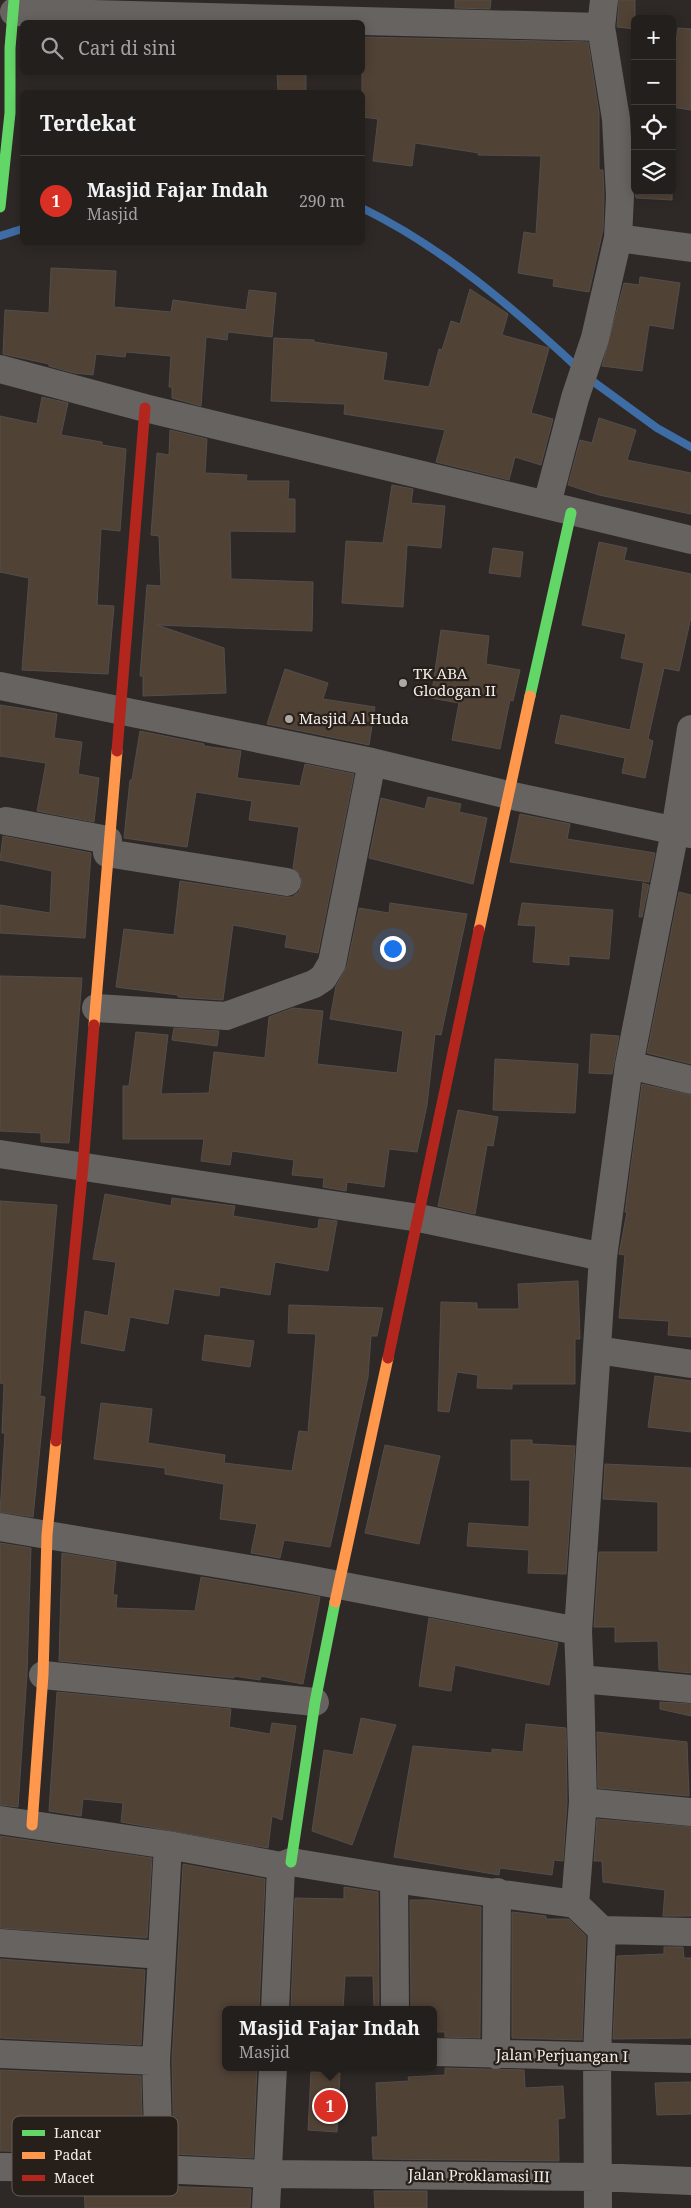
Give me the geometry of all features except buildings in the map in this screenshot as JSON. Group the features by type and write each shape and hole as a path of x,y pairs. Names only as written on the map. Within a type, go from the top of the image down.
{"street":[{"path":"275,2006 286,1864 315,1702 338,1586 419,1218 508,795 559,508 575,398 595,338 618,238 620,196 616,119 601,27 604,0"},
{"path":"0,205 14,6 601,27"},
{"path":"618,238 691,248"},
{"path":"0,369 145,408 691,540"},
{"path":"32,1825 42,1675 47,1535 83,1166 107,847 121,712 145,408"},
{"path":"0,686 372,762 508,795 683,833"},
{"path":"575,1904 583,1802 578,1630 603,1257 629,1065 683,833 691,729"},
{"path":"96,1008 226,1016 314,984 323,978 332,963 372,762"},
{"path":"6,821 107,847 287,882"},
{"path":"629,1065 691,1080"},
{"path":"0,1154 419,1218 603,1257"},
{"path":"597,1350 691,1364"},
{"path":"0,1527 578,1630"},
{"path":"42,1675 315,1702"},
{"path":"580,1679 691,1689"},
{"path":"583,1802 691,1812"},
{"path":"0,1820 286,1864 575,1904 602,1930 691,1932"},
{"path":"158,2116 156,2061 168,1845"},
{"path":"394,1879 395,2006"},
{"path":"496,2055 497,1892"},
{"path":"598,2208 597,2056 602,1930"},
{"path":"0,1943 161,1955"},
{"name":"Jalan Perjuangan I","path":"437,2052 691,2059"},
{"path":"0,2054 156,2061"},
{"path":"266,2208 273,2071"},
{"name":"Jalan Proklamasi III","path":"178,2170 268,2174 598,2177 691,2181"}],"waterway":[{"path":"365,210 421,241 449,260 503,302 579,369"},
{"path":"0,236 20,230"},
{"path":"587,377 657,428 691,447"}],"traffic: fast":[{"path":"0,207 10,113 10,48 14,0"},
{"path":"530,696 571,513"},
{"path":"291,1862 315,1702 335,1602"}],"traffic: slow":[{"path":"479,930 530,696"},
{"path":"94,1025 117,751"},
{"path":"335,1602 388,1358"},
{"path":"32,1825 43,1675 47,1535 56,1441"}],"traffic: jam":[{"path":"117,751 145,408"},
{"path":"388,1358 479,930"},
{"path":"56,1441 83,1166 94,1025"}],"place":[{"name":"TK ABA Glodogan II","path":"403,683"},
{"name":"Masjid Al Huda","path":"289,719"},
{"name":"Masjid Fajar Indah","path":"330,2106"}]}
